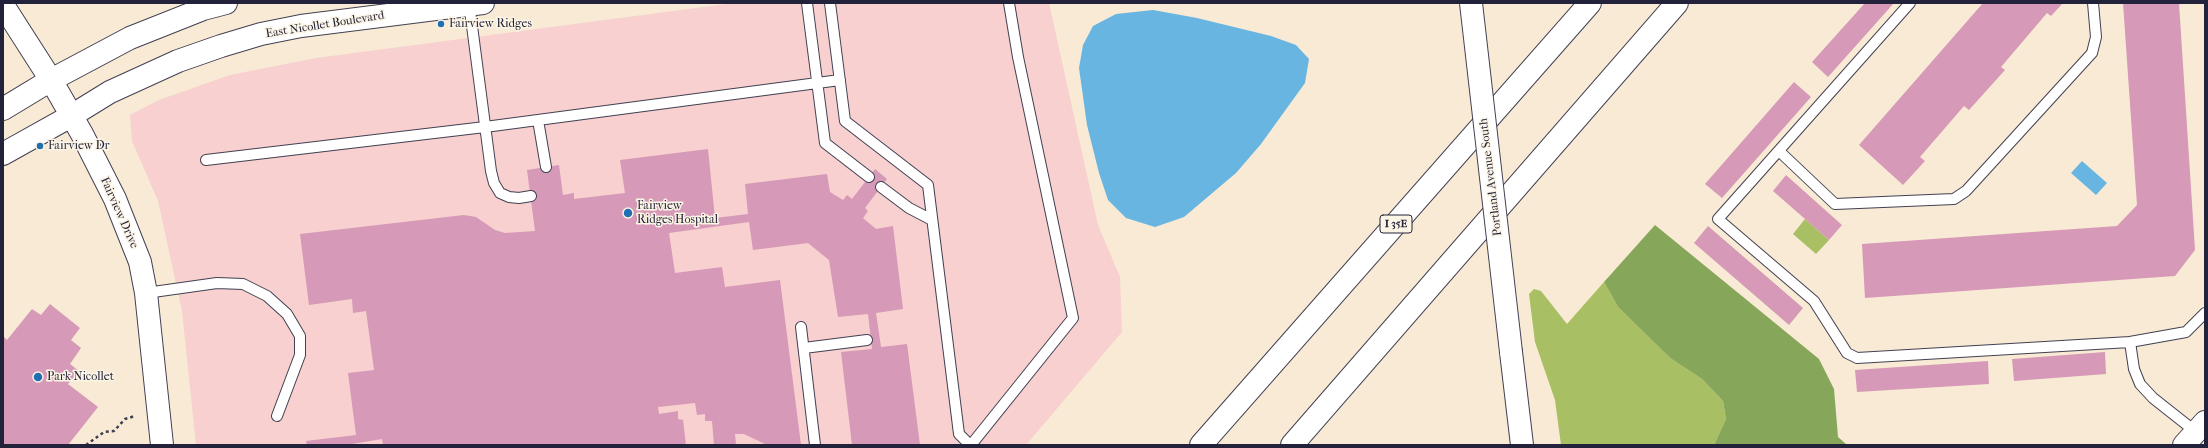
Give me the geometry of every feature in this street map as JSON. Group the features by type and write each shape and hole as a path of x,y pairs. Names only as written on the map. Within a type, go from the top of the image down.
{"main road":[{"path":"3,108 51,80 130,38 203,9 226,3"},
{"name":"Portland Avenue South","path":"1471,3 1522,445"},
{"name":"I 35E","path":"1201,445 1590,3"},
{"path":"1292,445 1677,3"},
{"name":"East Nicollet Boulevard","path":"3,154 72,116 110,92 178,61 221,46 261,34 302,26 474,4"},
{"name":"Fairview Drive","path":"3,5 72,116 115,199 140,262 146,293 162,445"}],"lane":[{"path":"807,3 825,143 869,177"},
{"path":"830,3 845,121 928,184 959,434 971,445 1073,318 1018,57 1009,3"},
{"path":"1910,3 1718,219 1814,301 1847,353 1857,358 2130,342 2186,332 2205,313"},
{"path":"1779,151 1835,204 1954,199 1966,191 2092,53 2096,38 2093,3"},
{"path":"474,4 490,171 494,183 500,193 509,197 519,198 531,196"},
{"path":"206,160 538,120 840,80"},
{"path":"538,120 546,167"},
{"path":"881,187 909,208 932,220"},
{"path":"146,293 218,284 243,284 267,296 287,314 300,336 300,355 277,416"},
{"path":"801,328 815,445"},
{"path":"804,348 867,340"},
{"path":"2130,342 2134,369 2140,384 2153,398 2195,433"}],"path":[{"path":"86,445 104,432 114,431 125,419 135,416"}],"shaded area":[{"name":"Fairview Ridges Hospital","path":"734,3 1049,3 1098,225 1120,277 1122,332 1026,445 196,445 182,311 158,201 132,141 130,115 159,100 230,75 316,58"}],"green space":[{"path":"1805,219 1829,240 1816,254 1793,234"},
{"path":"1655,225 1819,359 1834,389 1838,437 1846,444 1858,445 1714,445 1726,419 1723,401 1702,379 1670,358 1618,307 1604,282"},
{"path":"1604,282 1618,307 1670,358 1702,379 1723,401 1726,419 1714,445 1561,445 1555,400 1535,342 1529,294 1534,289 1541,291 1567,324"}],"water":[{"path":"1153,10 1197,18 1271,36 1296,45 1309,59 1305,83 1261,144 1236,173 1184,217 1155,227 1126,218 1108,200 1099,173 1087,125 1079,68 1083,45 1093,26 1116,14"},
{"path":"2082,161 2107,183 2096,195 2071,173"}],"building":[{"path":"1865,3 1894,3 1828,77 1812,62"},
{"path":"1983,3 2063,3 2051,16 2047,13 2001,67 2005,70 1969,110 1964,106 1920,157 1925,161 1903,185 1859,145"},
{"path":"2123,3 2179,3 2195,250 2175,276 1865,298 1862,244 2117,226 2137,205"},
{"path":"1794,82 1811,97 1722,198 1705,184"},
{"path":"708,149 715,218 748,214 745,184 827,174 830,192 843,200 847,195 852,199 875,169 887,179 865,208 868,211 863,218 876,229 893,226 903,309 876,313 881,347 907,344 920,445 852,445 841,352 872,349 868,314 838,317 829,260 808,243 753,250 749,222 669,233 675,273 722,267 725,287 780,280 801,445 767,445 744,434 735,434 736,445 714,445 712,421 705,421 705,414 697,415 695,403 658,407 659,414 678,411 678,419 683,420 686,445 383,445 382,439 346,445 307,445 306,441 356,435 348,373 374,370 366,311 353,313 352,299 309,305 300,234 464,215 476,217 495,230 505,233 535,231 527,170 559,165 563,195 574,193 574,199 625,193 620,160"},
{"path":"1786,175 1842,225 1829,240 1773,191"},
{"path":"1708,226 1803,308 1789,325 1694,243"},
{"name":"Park Nicollet","path":"50,304 80,328 71,340 81,348 70,364 79,371 68,384 98,407 68,445 3,445 3,336 7,340 32,309 41,315"},
{"path":"2105,352 2106,374 2014,381 2012,359"},
{"path":"1988,361 1989,384 1857,392 1855,370"}],"place":[{"name":"Fairview Ridges","path":"441,24"},
{"name":"Fairview Dr","path":"40,146"},
{"name":"Fairview Ridges Hospital","path":"628,213"},
{"name":"Park Nicollet","path":"38,377"}]}
